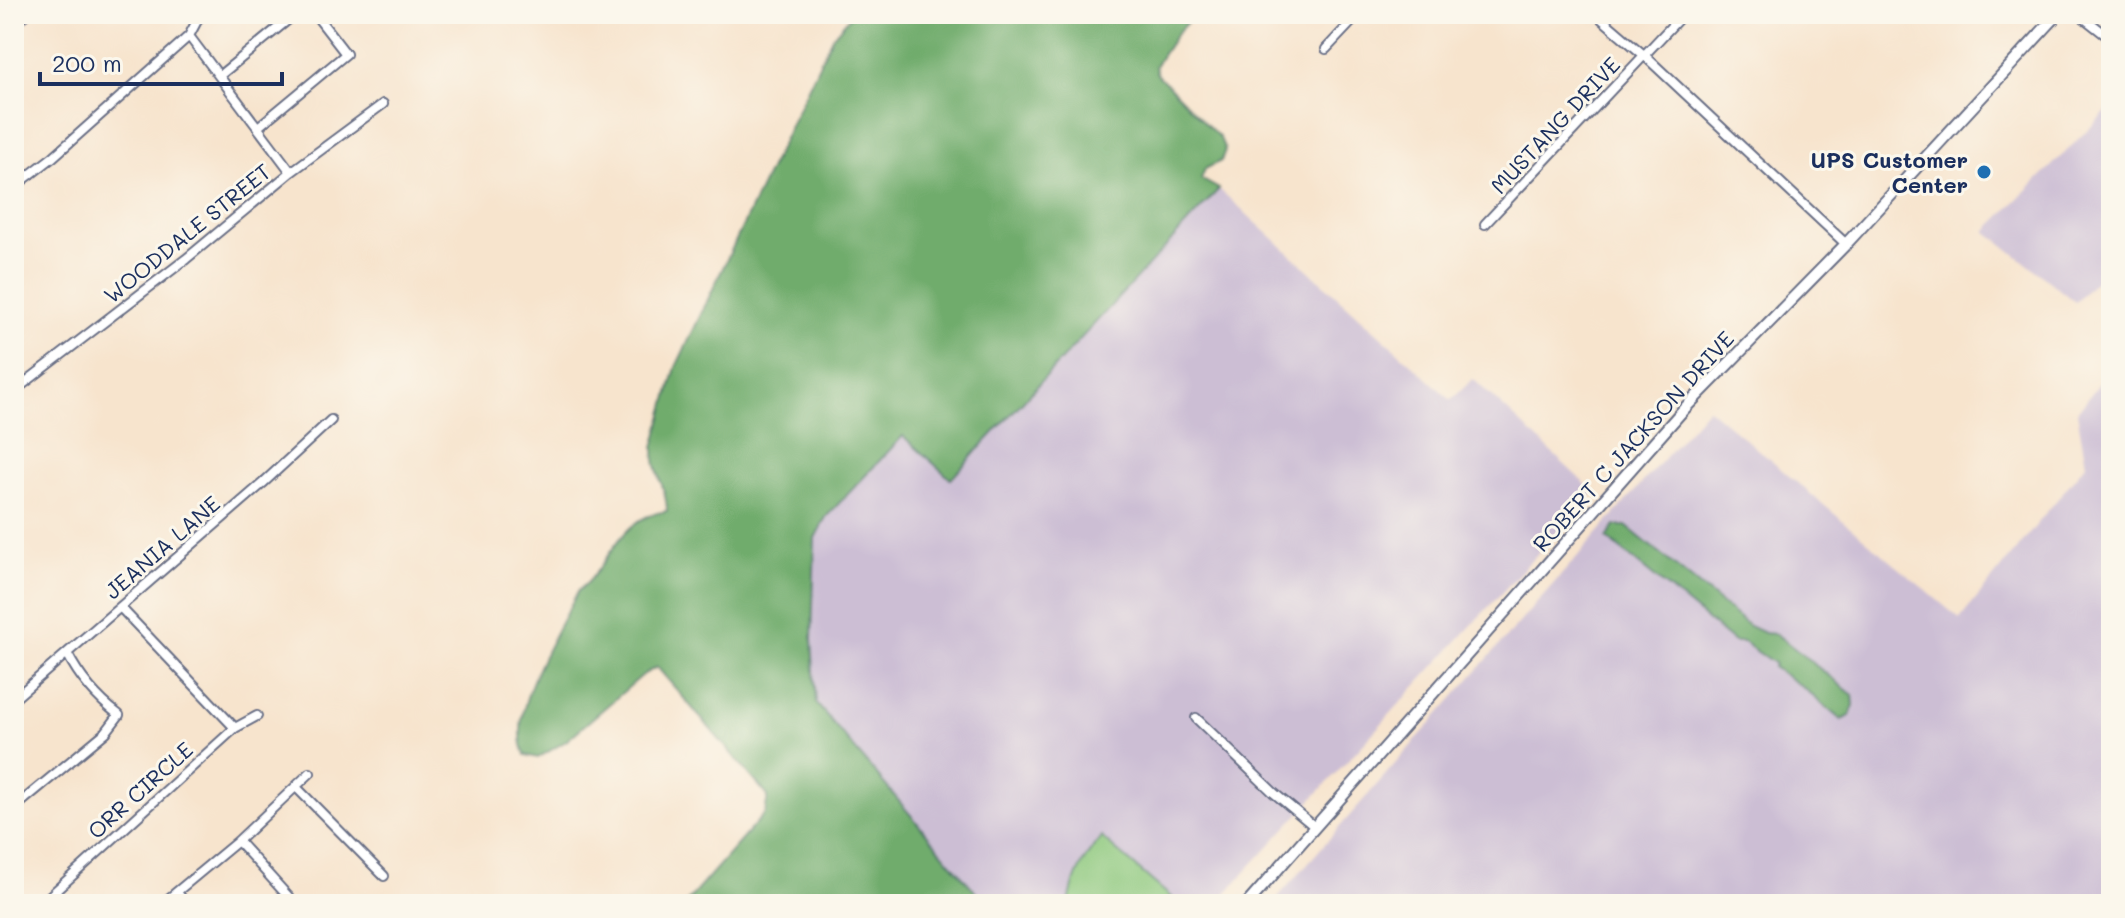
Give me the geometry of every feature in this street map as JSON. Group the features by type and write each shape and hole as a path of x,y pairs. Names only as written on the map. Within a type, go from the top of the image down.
{"main road":[{"name":"ROBERT C JACKSON DRIVE","path":"1247,904 1684,409 1846,244 2058,14"}],"street":[{"path":"14,24 26,14"},
{"path":"14,187 53,157 189,36 198,19 197,14"},
{"path":"219,76 295,14"},
{"path":"258,127 346,54 315,14"},
{"path":"1326,49 1359,14"},
{"path":"1596,14 1846,244"},
{"name":"MUSTANG DRIVE","path":"1485,224 1683,14"},
{"path":"2079,14 2111,39"},
{"path":"189,36 291,172"},
{"name":"WOODDALE STREET","path":"14,391 186,259 291,172 383,104"},
{"name":"JEANIA LANE","path":"14,699 331,420"},
{"path":"120,607 235,728"},
{"path":"14,808 106,732 119,715 83,679 67,653"},
{"name":"ORR CIRCLE","path":"41,904 235,728 257,716"},
{"path":"1196,718 1274,793 1315,827"},
{"path":"162,904 238,841 310,773"},
{"path":"296,787 384,876"},
{"path":"238,841 295,904"},
{"path":"177,893 187,904"},
{"path":"50,896 58,904"}],"shaded area":[{"path":"2111,107 2111,265 2075,302 1986,231"},
{"path":"1219,189 1451,400 1473,379 1594,492 1216,904 986,904 816,703 812,640 815,538 826,517 904,435 951,479"},
{"path":"2111,368 2111,904 1272,904 1708,408 1960,619 2086,464 2077,412"}],"green space":[{"path":"852,14 1195,14 1177,33 1155,66 1157,74 1220,138 1225,150 1221,161 1205,169 1201,179 1219,189 951,479 903,436 826,517 815,538 812,640 816,703 986,904 685,904 765,813 768,796 657,667 644,674 566,741 538,758 525,755 521,737 522,716 536,672 578,591 636,523 650,515 667,511 654,447 676,367 832,37"},
{"path":"1615,526 1626,526 1749,626 1764,633 1776,634 1853,695 1854,705 1850,716 1841,720 1773,667 1775,664 1743,642 1734,642 1607,538"},
{"path":"1101,837 1179,904 1069,904 1080,868"}],"place":[{"name":"UPS Customer Center","path":"1984,172"}]}
